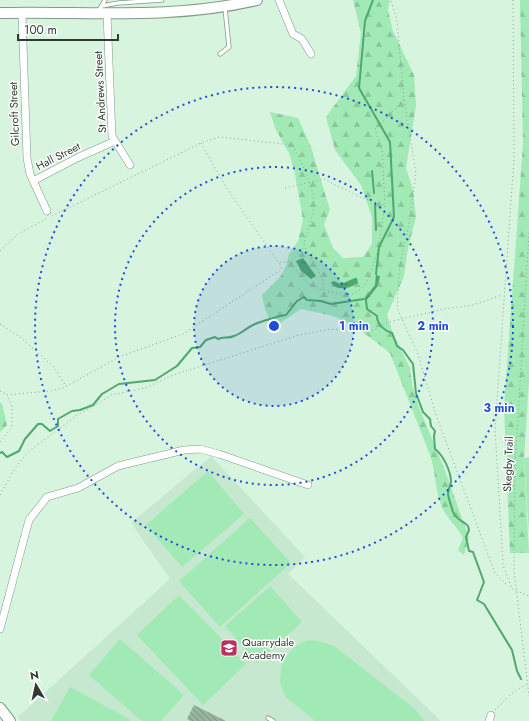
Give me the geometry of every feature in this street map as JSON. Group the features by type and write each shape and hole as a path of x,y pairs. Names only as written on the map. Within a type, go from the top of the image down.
{"main road":[{"path":"0,13 102,11 150,14 225,7 257,0"},
{"path":"0,708 10,721"}],"street":[{"path":"279,0 293,34 302,39 311,54"},
{"name":"St Andrews Street","path":"102,11 112,136 130,165"},
{"name":"Gilcroft Street","path":"22,13 27,158 33,181 47,211"},
{"name":"Hall Street","path":"33,181 77,158 115,141"},
{"path":"0,629 7,609 29,520 47,497 78,488 118,466 189,449 200,449 219,454 308,485"}],"lane":[{"path":"102,11 105,0"},
{"path":"102,11 118,3 162,0"},
{"path":"220,54 229,47 225,7"},
{"path":"268,718 273,721"}],"path":[{"path":"391,0 397,20 404,100 416,174 409,224 400,265 397,308 418,354 436,415 495,573 506,584 509,584"},
{"path":"513,0 514,158 503,295 495,429 503,565 512,589 529,596"},
{"path":"290,262 308,285 344,294 354,294 363,288 369,278 382,232 385,205 382,151 374,129 404,100"},
{"path":"0,251 18,234 201,143 219,137 293,145 309,184 314,202 304,238 304,247 322,278 324,290"},
{"path":"0,391 7,395 50,391 66,386 119,357 183,334 282,269 279,262 226,187 201,143"},
{"path":"285,188 309,184 324,179 362,198 385,205"},
{"name":"Skegby Trail","path":"529,233 515,466 515,589 521,643 528,672 529,696"},
{"path":"279,262 290,262 304,247"},
{"path":"0,495 14,468 28,452 77,415 111,395 145,388 173,375 299,335 331,329 371,331 389,322 444,309 473,305 503,295"},
{"path":"0,324 20,337 54,367 66,386"},
{"path":"0,442 12,427 12,406 7,395"},
{"path":"490,718 511,694 528,684"}],"shaded area":[{"name":"Quarrydale Academy","path":"211,456 305,557 288,574 441,721 21,721 18,717 170,579 131,523"}],"green space":[{"path":"353,0 390,0 388,10 393,31 414,75 416,105 406,168 413,190 416,217 408,248 404,276 387,315 392,331 410,368 412,384 419,407 444,468 469,538 464,555 458,550 463,538 442,507 430,455 390,353 369,336 353,326 322,313 301,309 273,328 265,309 262,295 280,277 286,266 289,254 298,241 303,220 294,169 289,153 275,128 270,112 298,118 311,147 330,210 324,224 333,248 343,258 363,257 372,244 372,217 361,185 335,150 326,117 356,76 361,33"},
{"path":"520,0 529,0 529,381 524,458 529,553 510,553 504,407 523,144"},
{"path":"0,402 2,404 7,425 0,432"},
{"path":"529,457 529,533 524,458"},
{"path":"208,471 244,514 182,567 146,525"},
{"path":"250,518 291,563 220,627 179,581"},
{"path":"270,586 302,622 257,663 225,626"},
{"path":"179,595 246,664 203,705 137,635"},
{"path":"120,639 184,695 161,721 142,721 89,675"},
{"path":"308,640 319,641 334,646 417,711 424,721 315,721 285,696 280,683 282,660 297,645"},
{"path":"70,687 131,720 51,721"}],"water":[{"path":"303,258 316,276 311,279 301,271 296,261"},
{"path":"376,274 380,277 377,287 366,301 364,299 375,285"},
{"path":"357,278 358,283 348,288 337,288 331,283 333,281 341,284"}],"building":[{"path":"194,705 226,721 190,721 187,719"}],"waterway":[{"path":"373,0 365,21 359,88 390,142 394,217 379,247 376,274"},
{"path":"372,171 374,193"},
{"path":"375,205 376,230"},
{"path":"0,453 2,452 7,457 19,451 25,439 38,424 42,424 50,431 58,426 58,419 72,411 80,410 93,405 102,394 119,384 155,380 177,366 192,348 200,347 206,340 215,337 218,339 232,337 255,324 286,315 297,301 304,297 307,300 321,301 331,304 364,299"},
{"path":"366,301 367,309 377,316 378,322 382,327 392,333 397,346 403,350 413,364 416,393 423,412 430,419 431,426 435,431 435,449 444,459 450,473 451,482 448,494 449,500 456,517 468,526 469,530 466,537 469,551 473,552 484,582 477,600 484,604 512,650 517,671 521,679"}],"place":[{"name":"Quarrydale Academy","path":"229,648"}]}
